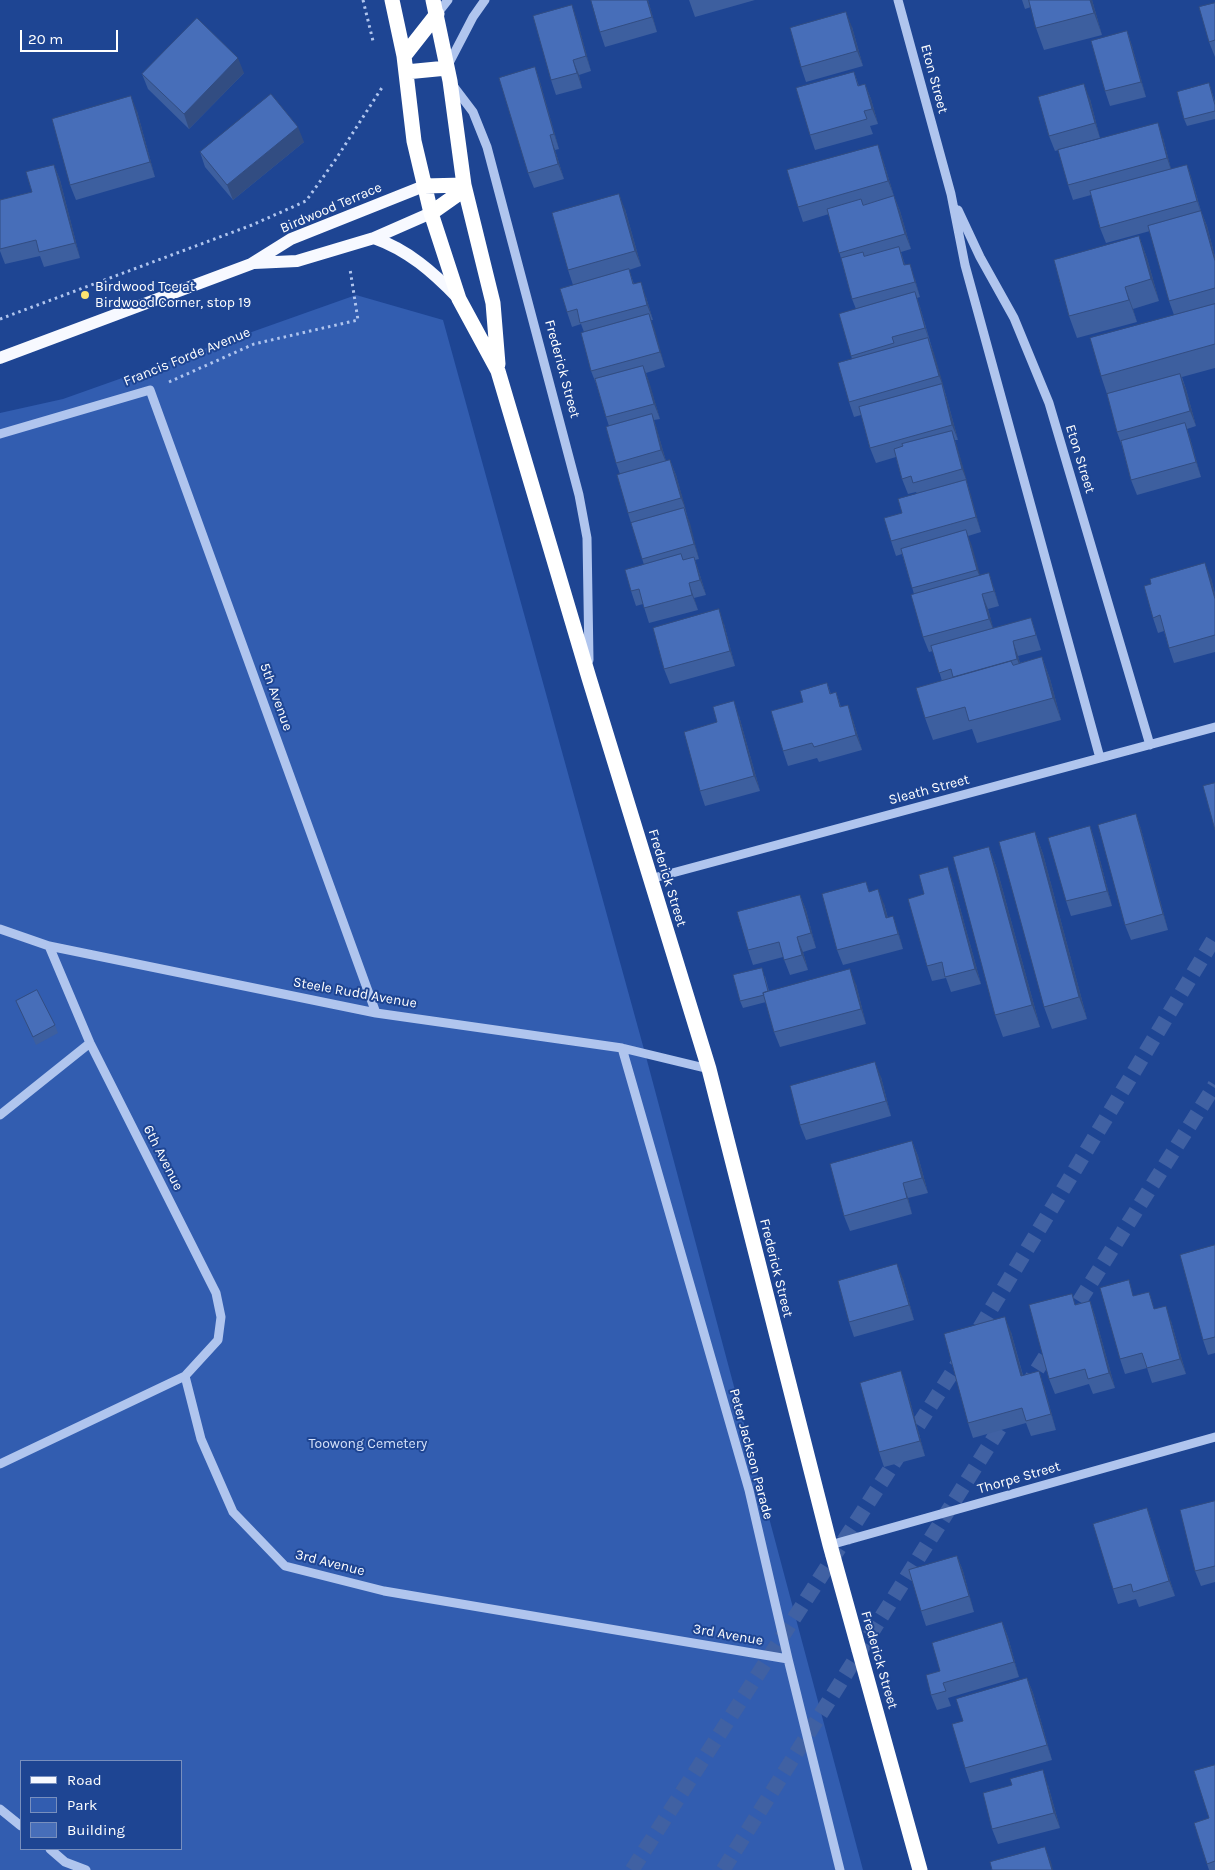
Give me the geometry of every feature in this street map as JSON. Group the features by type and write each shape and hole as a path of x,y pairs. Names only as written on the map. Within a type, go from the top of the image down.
{"highway":[{"name":"Frederick Street","path":"392,0 404,56 414,141 431,213 459,299 498,371 589,678 709,1069 830,1545 920,1870"},
{"name":"Frederick Street","path":"435,7 448,75 464,187 493,303 498,371"},
{"path":"404,56 435,7"},
{"path":"406,72 448,75"},
{"path":"424,186 464,187"},
{"path":"431,213 464,187"}],"main road":[{"name":"Birdwood Terrace","path":"0,358 252,264 292,239 424,186"},
{"name":"Birdwood Terrace","path":"252,264 297,261 374,238 431,213"},
{"path":"374,238 389,243 410,255 440,279 459,299"}],"street":[{"path":"435,7 448,0"},
{"path":"448,75 474,17 485,0"},
{"name":"Eton Street","path":"898,0 951,194 965,265 1100,758"},
{"name":"Frederick Street","path":"448,75 474,112 487,147 581,502 587,538 589,678"},
{"name":"Eton Street","path":"951,194 980,258 1021,332 1049,403 1150,745"},
{"name":"Francis Forde Avenue","path":"0,434 150,390"},
{"name":"5th Avenue","path":"150,390 376,1013"},
{"name":"Sleath Street","path":"650,879 1215,727"},
{"name":"Steele Rudd Avenue","path":"0,929 49,946 376,1013 622,1048 709,1069"},
{"name":"6th Avenue","path":"49,946 90,1043 216,1292 221,1317 218,1340 185,1376"},
{"path":"0,1116 90,1043"},
{"name":"Peter Jackson Parade","path":"622,1048 749,1490 840,1870"},
{"path":"0,1464 185,1376"},
{"name":"3rd Avenue","path":"185,1376 201,1439 233,1512 286,1566 384,1591 788,1659"},
{"name":"Thorpe Street","path":"830,1545 1215,1437"},
{"path":"0,1809 20,1825"},
{"path":"51,1850 66,1862 86,1870"},
{"path":"66,1862 71,1870"}],"path":[{"path":"363,0 375,46"},
{"path":"0,319 243,228 306,201 336,159 384,84"},
{"name":"Francis Forde Avenue","path":"150,390 254,344 358,320 346,246"}],"green space":[{"name":"Toowong Cemetery","path":"356,295 443,320 645,1053 863,1870 0,1870 0,413 63,399"}],"building":[{"path":"591,0 647,0 652,17 600,32"},
{"path":"1029,0 1090,0 1094,13 1036,28"},
{"path":"1215,3 1215,40 1209,42 1199,7"},
{"path":"572,5 586,56 573,60 577,73 551,80 533,16"},
{"path":"846,12 857,51 801,67 790,28"},
{"path":"197,18 238,58 184,114 142,74"},
{"path":"1127,31 1141,82 1105,91 1091,41"},
{"path":"535,67 554,134 550,135 558,164 528,173 499,78"},
{"path":"854,72 858,86 865,84 872,109 864,111 867,119 810,135 796,88"},
{"path":"1209,83 1215,111 1184,119 1177,92"},
{"path":"1084,84 1095,123 1049,136 1038,97"},
{"path":"271,94 298,127 227,185 200,152"},
{"path":"131,96 150,162 70,185 52,119"},
{"path":"1158,123 1167,158 1068,185 1058,150"},
{"path":"878,145 888,181 798,207 787,170"},
{"path":"54,165 75,243 39,252 36,240 0,249 0,200 32,192 26,172"},
{"path":"1187,165 1197,201 1100,228 1090,191"},
{"path":"619,194 635,251 568,270 552,213"},
{"path":"894,196 905,234 839,253 827,209 861,199 863,205"},
{"path":"1201,211 1215,261 1215,288 1169,301 1148,226"},
{"path":"1139,236 1151,279 1125,287 1129,300 1069,316 1054,260"},
{"path":"899,247 904,265 910,264 915,282 852,299 841,258 863,252 864,256"},
{"path":"629,269 633,284 641,282 647,305 580,323 577,309 567,312 560,289"},
{"path":"915,292 925,328 892,337 894,343 851,356 839,314"},
{"path":"1215,304 1215,344 1101,376 1090,338"},
{"path":"649,314 660,352 591,371 581,333"},
{"path":"928,338 939,376 849,402 838,363"},
{"path":"643,366 654,404 606,417 595,379"},
{"path":"1180,374 1190,411 1117,432 1107,394"},
{"path":"942,384 952,425 870,448 859,407"},
{"path":"652,414 661,450 616,463 606,427"},
{"path":"1185,423 1196,462 1131,480 1121,441"},
{"path":"952,431 962,469 913,483 911,476 902,479 894,449 903,446 902,444"},
{"path":"670,460 681,498 628,513 617,475"},
{"path":"966,480 976,517 891,541 884,518 902,513 898,499"},
{"path":"684,508 694,544 642,559 631,523"},
{"path":"966,530 977,570 912,588 901,549"},
{"path":"681,554 683,560 694,557 700,580 689,583 692,595 644,608 639,589 631,591 625,570"},
{"path":"1205,563 1215,599 1215,635 1169,648 1160,615 1153,618 1144,586 1151,584 1150,579"},
{"path":"989,573 994,591 982,594 989,619 923,637 911,595"},
{"path":"719,609 730,651 664,669 653,628"},
{"path":"1031,618 1036,635 1013,641 1017,659 953,677 951,669 939,673 931,646"},
{"path":"1042,657 1053,698 969,721 965,707 925,718 916,688 1011,661 1013,665"},
{"path":"827,683 830,694 836,692 840,707 848,705 856,735 814,747 812,743 783,751 771,711 803,702 800,691"},
{"path":"734,701 754,776 700,791 684,732 717,722 713,707"},
{"path":"1215,783 1215,830 1203,786"},
{"path":"1136,814 1163,914 1125,925 1098,825"},
{"path":"1090,826 1107,891 1066,901 1048,838"},
{"path":"1035,832 1079,997 1044,1007 999,842"},
{"path":"989,847 1032,1005 995,1015 953,857"},
{"path":"948,867 975,969 945,977 942,962 927,966 908,899 924,894 919,875"},
{"path":"866,882 869,892 878,889 886,918 893,916 898,934 837,950 822,894"},
{"path":"800,895 811,933 797,937 802,955 784,960 779,942 748,950 737,912"},
{"path":"762,968 768,991 763,993 764,995 740,1001 733,975"},
{"path":"850,969 861,1009 774,1032 763,993"},
{"path":"37,990 55,1025 33,1037 16,1001"},
{"path":"875,1062 886,1101 800,1125 790,1086"},
{"path":"912,1141 922,1178 903,1183 907,1198 844,1216 830,1164"},
{"path":"1215,1245 1215,1337 1203,1340 1180,1255"},
{"path":"897,1264 909,1305 849,1322 838,1281"},
{"path":"1129,1280 1133,1296 1149,1292 1154,1309 1166,1306 1180,1359 1147,1368 1142,1353 1120,1359 1100,1288"},
{"path":"1072,1294 1075,1305 1090,1301 1109,1373 1088,1379 1085,1369 1049,1379 1029,1305"},
{"path":"1005,1317 1021,1376 1039,1371 1051,1414 1026,1421 1022,1408 968,1423 944,1334"},
{"path":"901,1371 920,1441 879,1452 860,1383"},
{"path":"1215,1501 1215,1566 1195,1571 1180,1510"},
{"path":"1147,1508 1169,1581 1133,1592 1131,1584 1113,1589 1093,1524"},
{"path":"957,1556 969,1596 921,1611 909,1570"},
{"path":"1002,1622 1014,1662 943,1683 946,1691 931,1695 926,1675 940,1671 932,1643"},
{"path":"1027,1678 1047,1745 965,1768 952,1724 963,1721 956,1699"},
{"path":"1215,1765 1215,1861 1207,1864 1194,1823 1209,1818 1194,1771"},
{"path":"1043,1770 1054,1813 992,1829 983,1793 1012,1785 1010,1779"},
{"path":"1045,1847 1052,1870 992,1870 990,1862"}],"tunnel":[{"path":"632,1870 964,1354 1215,937"},
{"path":"1067,1321 1215,1085"},
{"path":"1025,1389 1055,1341"},
{"path":"723,1870 1008,1415"}],"place":[{"name":"Birdwood Tce at Birdwood Corner, stop 19","path":"85,295"}]}
